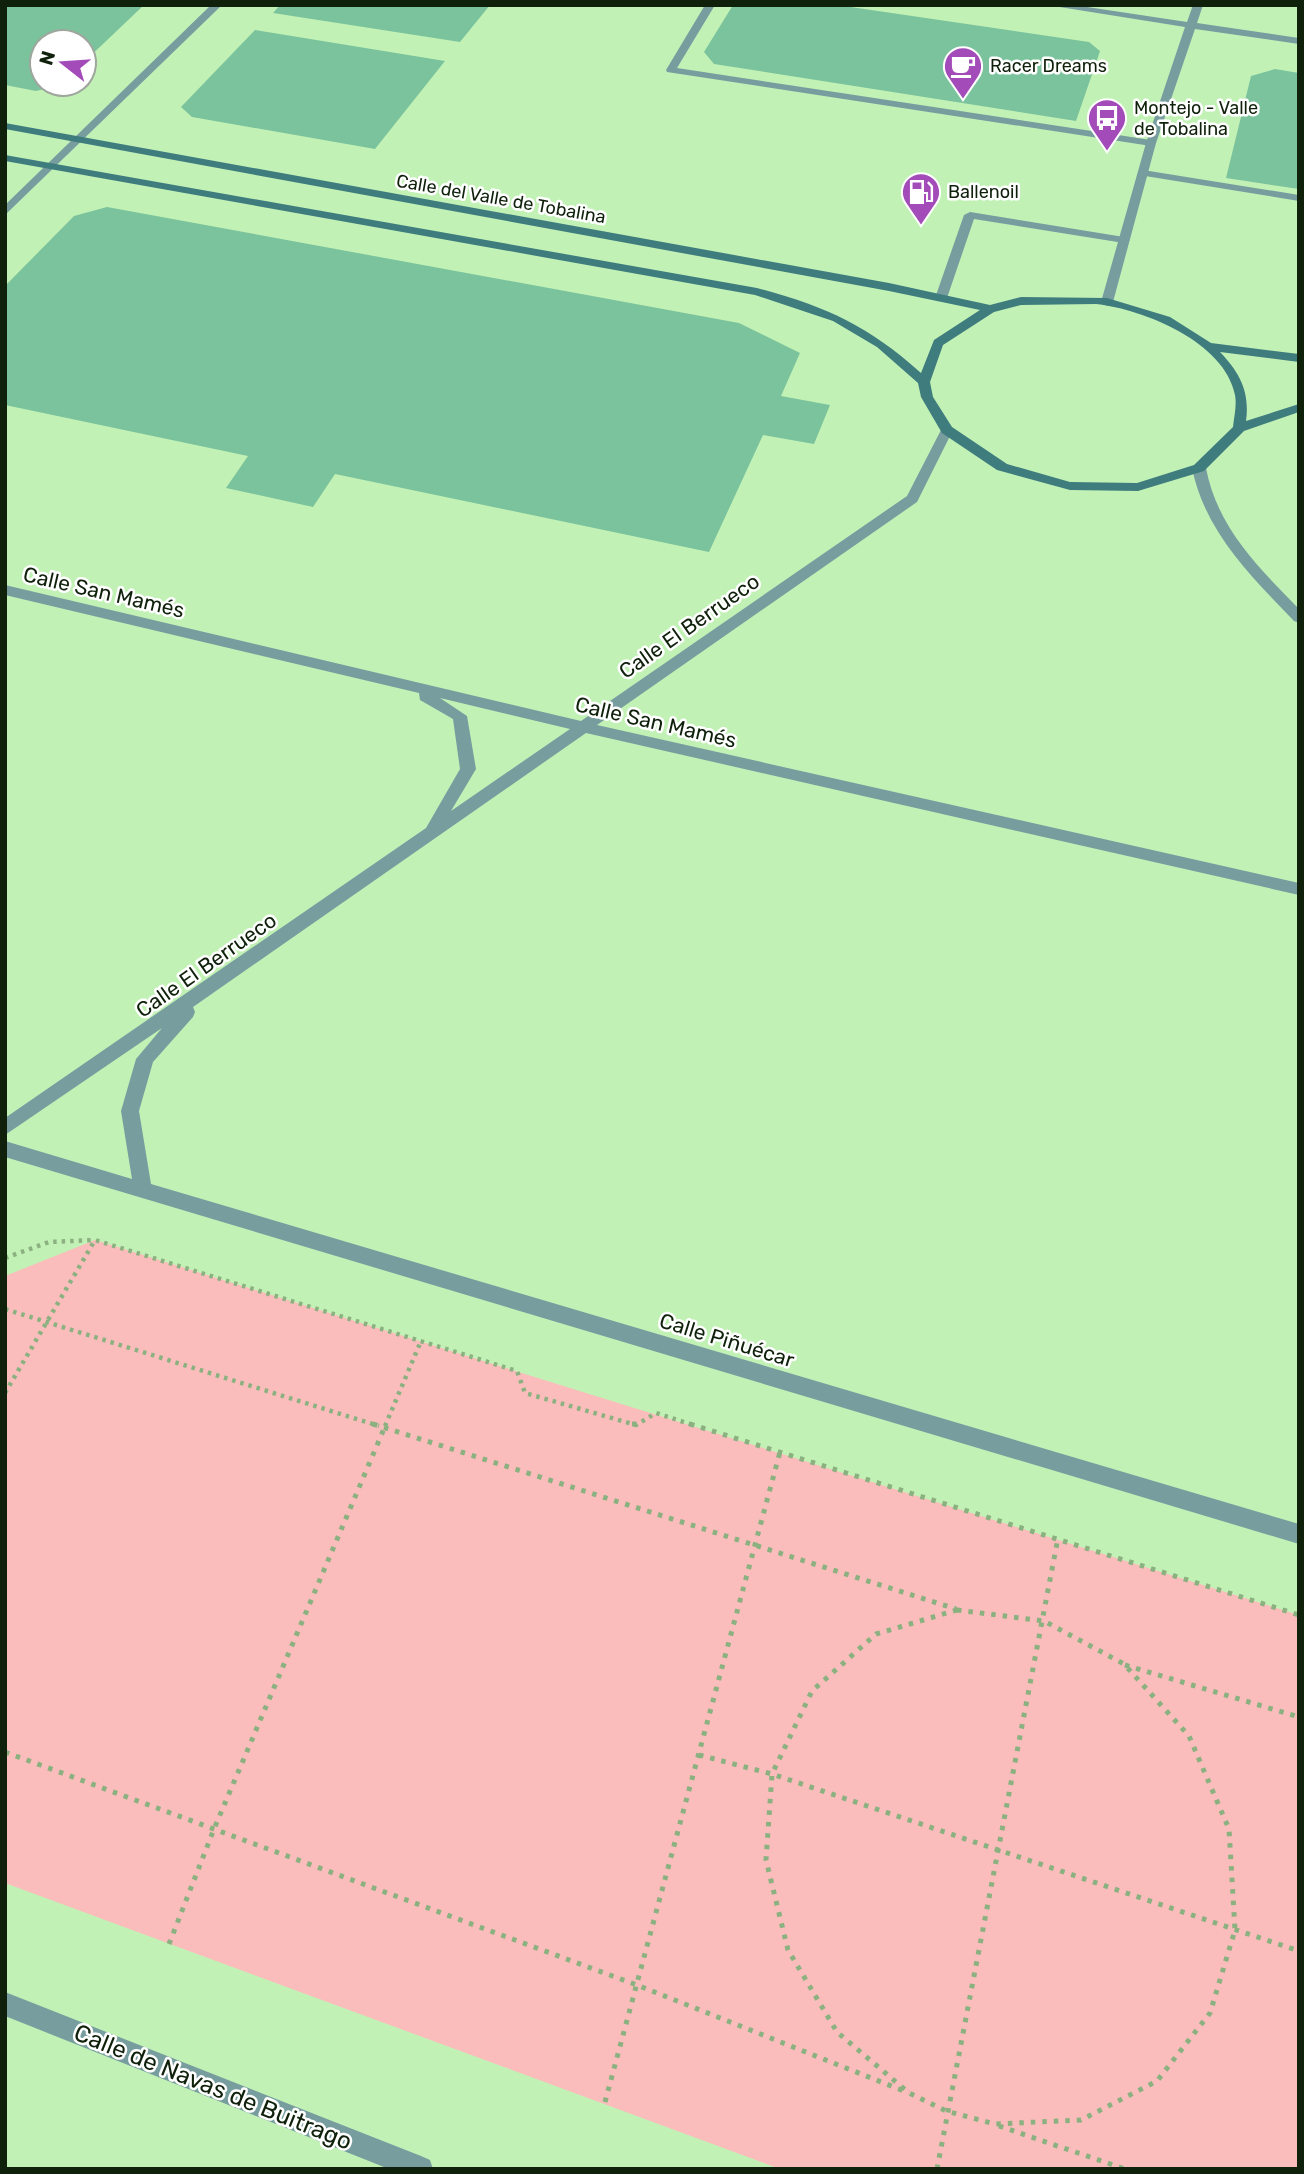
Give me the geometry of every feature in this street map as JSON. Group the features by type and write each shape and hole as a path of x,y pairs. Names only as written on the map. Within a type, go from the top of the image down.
{"main road":[{"name":"Calle del Valle de Tobalina","path":"5,126 990,309"},
{"path":"5,158 757,292 837,318 881,344 924,383"},
{"path":"1239,428 1241,392 1211,347 1195,335 1152,314 1107,302 1021,302 990,309 938,343 924,383 927,397 947,430 1002,467 1070,486 1138,487 1199,468 1239,428 1299,408"},
{"path":"1211,347 1299,358"}],"street":[{"path":"5,212 51,166 82,141 218,5"},
{"path":"710,5 671,70 1151,143"},
{"path":"1052,5 1299,41"},
{"path":"1107,302 1151,143 1198,5"},
{"path":"1143,173 1299,198"},
{"path":"941,298 970,215 1124,240"},
{"name":"Calle El Berrueco","path":"5,1128 206,991 580,726 912,499 947,430"},
{"path":"1199,468 1201,492 1243,558 1299,618"},
{"name":"Calle San Mamés","path":"5,590 580,726 1299,889"},
{"name":"Calle El Berrueco","path":"407,685 460,716 468,769 429,834"},
{"path":"143,1190 130,1111 145,1059 206,991"},
{"name":"Calle Piñuécar","path":"5,1149 1299,1534"},
{"name":"Calle de Navas de Buitrago","path":"5,2004 421,2169"}],"path":[{"path":"5,1258 14,1252 64,1238 95,1240 517,1371 525,1393 636,1425 656,1413 1299,1615"},
{"path":"5,1393 95,1240"},
{"path":"5,1309 755,1543 957,1610 1044,1621 1124,1664 1299,1717"},
{"path":"169,1944 214,1829 421,1340"},
{"path":"605,2102 780,1452"},
{"path":"937,2169 1058,1538"},
{"path":"909,2093 837,2032 788,1950 766,1860 772,1774 812,1691 876,1634 957,1610"},
{"path":"995,2124 1082,2119 1157,2081 1210,2014 1235,1930 1228,1829 1189,1736 1124,1664"},
{"path":"5,1752 637,1985 909,2093 946,2111 995,2124 1125,2169"},
{"path":"699,1755 772,1774 1299,1951"}],"shaded area":[{"path":"95,1240 1299,1615 1299,2169 780,2169 5,1883 5,1276"}],"building":[{"path":"5,5 144,5 98,49 98,28 28,28 28,89 5,85"},
{"path":"280,5 490,5 460,42 273,13"},
{"path":"733,5 837,5 1089,42 1100,51 1076,121 714,64 704,52"},
{"path":"255,30 445,61 375,149 192,117 181,107"},
{"path":"1275,69 1299,73 1299,189 1226,178 1251,76"},
{"path":"107,207 739,323 800,353 781,396 830,405 814,444 763,435 709,552 335,474 313,507 226,488 248,456 5,405 5,286 74,216"}],"place":[{"name":"Racer Dreams","path":"963,100"},
{"name":"Montejo - Valle de Tobalina","path":"1107,152"},
{"name":"Ballenoil","path":"921,226"}]}
